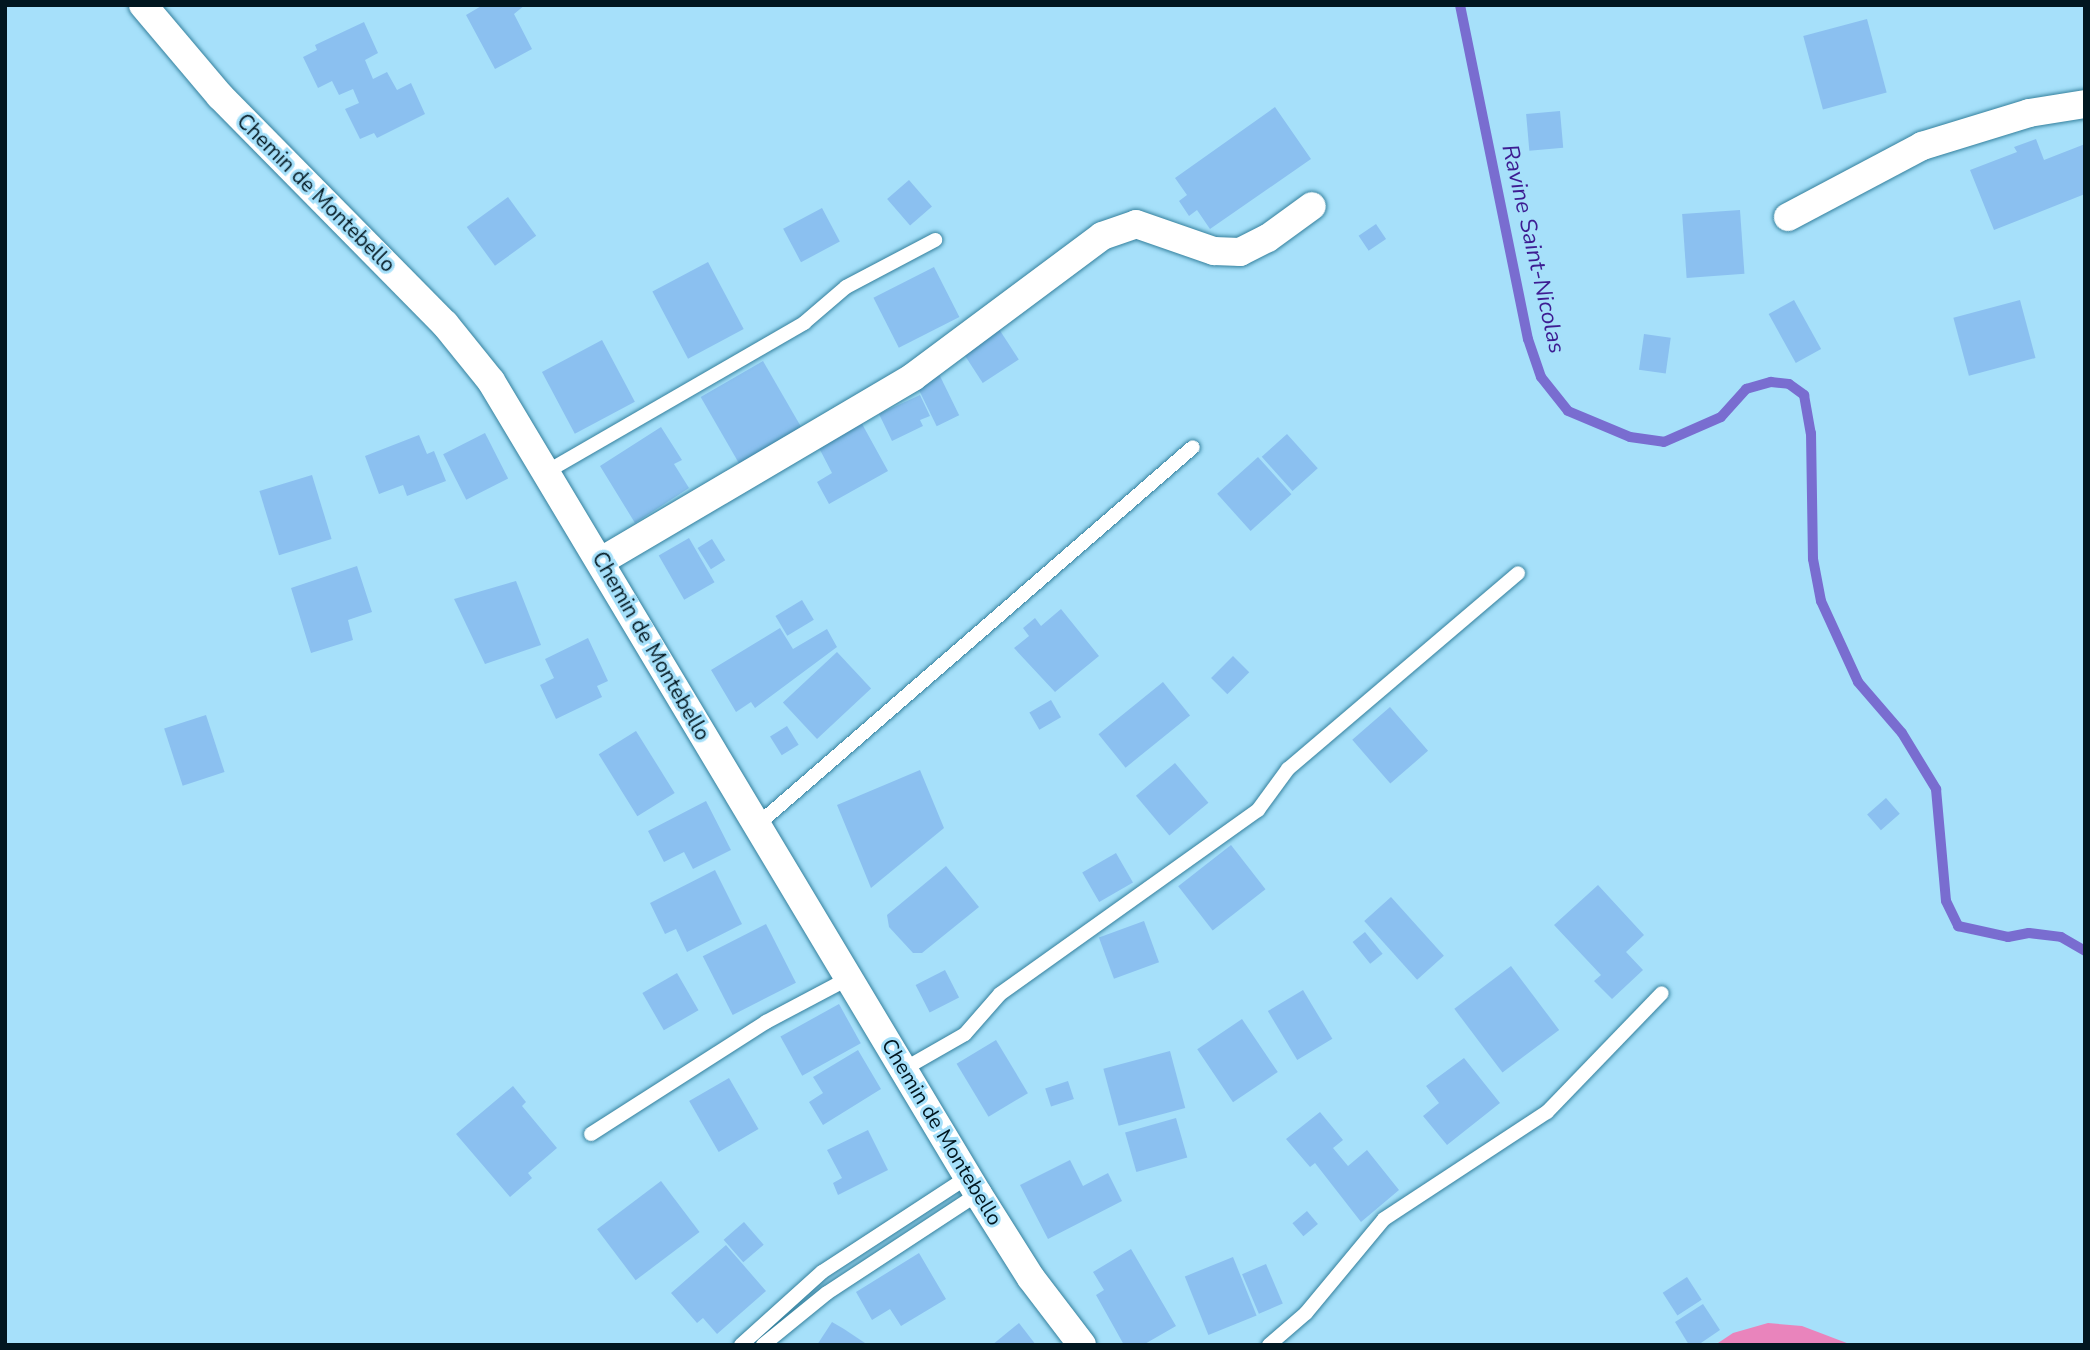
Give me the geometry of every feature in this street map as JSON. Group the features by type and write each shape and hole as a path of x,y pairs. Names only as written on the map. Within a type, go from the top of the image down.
{"street":[{"name":"Chemin de Montebello","path":"144,5 220,96 445,324 491,380 548,471 756,826 973,1186 1031,1278 1082,1345"},
{"path":"1788,217 1922,146 2029,113 2085,104"},
{"path":"601,561 912,377 1102,236 1136,224 1214,251 1240,252 1268,238 1312,206"}],"lane":[{"path":"548,471 804,323 846,287 935,240"},
{"path":"756,826 1194,447"},
{"path":"904,1069 965,1034 1000,994 1258,810 1288,769 1518,573"},
{"path":"591,1134 766,1022 849,978"},
{"path":"1269,1345 1306,1313 1384,1219 1547,1112 1662,993"},
{"path":"741,1345 822,1272 973,1186"},
{"path":"763,1345 827,1293 973,1186"}],"shaded area":[{"path":"1768,1323 1802,1326 1852,1345 1715,1345 1733,1333"}],"building":[{"path":"483,5 525,5 514,14 532,49 495,69 466,15"},
{"path":"1867,19 1887,92 1823,109 1803,36"},
{"path":"364,22 378,53 365,60 373,79 387,72 397,90 411,83 425,114 377,138 374,133 360,139 345,109 359,103 353,89 339,95 332,81 318,88 303,57 317,50 315,45"},
{"path":"1275,107 1311,159 1210,229 1197,210 1189,216 1179,201 1187,195 1175,178"},
{"path":"1560,111 1563,148 1529,151 1526,114"},
{"path":"2036,139 2044,160 2085,144 2085,194 1994,230 1970,170 2017,152 2014,147"},
{"path":"909,180 932,206 910,225 887,199"},
{"path":"508,197 536,236 495,266 467,227"},
{"path":"822,208 840,242 801,262 783,229"},
{"path":"1740,210 1744,274 1687,278 1682,214"},
{"path":"1376,224 1386,239 1369,251 1359,236"},
{"path":"708,262 744,329 688,359 652,292"},
{"path":"934,267 959,317 899,348 873,298"},
{"path":"1794,300 1821,349 1796,363 1769,314"},
{"path":"2020,300 2036,358 1969,376 1953,318"},
{"path":"997,326 1019,360 983,383 961,349"},
{"path":"1644,334 1671,338 1666,373 1639,370"},
{"path":"602,340 635,402 575,434 542,372"},
{"path":"763,361 802,429 740,465 701,397"},
{"path":"939,374 959,415 937,426 917,385"},
{"path":"920,395 930,416 920,420 923,426 892,441 879,414"},
{"path":"861,422 888,471 829,504 817,482 832,473 818,446"},
{"path":"661,427 682,460 674,464 689,488 635,523 600,466"},
{"path":"485,433 508,478 466,500 443,454"},
{"path":"1287,434 1318,468 1293,491 1262,457"},
{"path":"419,435 427,454 434,451 446,481 407,496 403,485 379,494 365,456"},
{"path":"1258,457 1291,494 1251,531 1217,494"},
{"path":"312,475 332,539 279,555 259,491"},
{"path":"689,538 714,582 684,600 659,556"},
{"path":"712,539 725,560 711,569 698,548"},
{"path":"357,566 372,612 348,620 353,640 311,653 291,588"},
{"path":"516,581 541,645 485,664 454,599"},
{"path":"802,600 814,620 787,636 775,616"},
{"path":"1061,609 1099,656 1055,692 1014,648 1029,636 1023,628 1035,618 1041,626"},
{"path":"780,628 793,649 827,629 837,647 755,708 751,702 736,712 711,670"},
{"path":"588,638 608,681 597,686 602,697 556,719 540,685 554,678 545,659"},
{"path":"837,652 871,689 817,739 783,702"},
{"path":"1233,656 1249,672 1227,694 1211,678"},
{"path":"1163,682 1190,715 1126,768 1098,734"},
{"path":"1051,700 1061,717 1039,730 1029,712"},
{"path":"1390,707 1428,751 1390,784 1352,740"},
{"path":"206,715 225,772 183,786 164,729"},
{"path":"787,726 799,745 782,755 770,737"},
{"path":"636,731 675,793 637,816 599,754"},
{"path":"1175,763 1208,803 1169,836 1136,796"},
{"path":"920,770 944,828 871,888 837,805"},
{"path":"1886,798 1900,814 1881,830 1867,814"},
{"path":"706,801 731,850 693,869 684,852 664,862 648,831"},
{"path":"1231,845 1265,889 1213,930 1178,886"},
{"path":"1116,853 1133,882 1099,902 1082,872"},
{"path":"946,866 979,907 922,953 913,953 889,927 887,915"},
{"path":"715,870 742,924 687,952 676,929 665,934 650,903"},
{"path":"1598,885 1644,935 1626,952 1643,970 1612,999 1594,981 1601,975 1554,925"},
{"path":"1391,897 1444,956 1417,980 1364,921"},
{"path":"1144,921 1159,962 1114,979 1099,937"},
{"path":"766,924 796,983 733,1015 703,956"},
{"path":"1365,932 1383,954 1370,964 1353,942"},
{"path":"1511,966 1559,1030 1502,1073 1454,1009"},
{"path":"945,970 959,998 930,1013 916,985"},
{"path":"677,973 698,1010 664,1030 642,993"},
{"path":"1303,990 1332,1039 1297,1060 1268,1011"},
{"path":"839,1004 861,1043 802,1076 780,1036"},
{"path":"1242,1019 1278,1072 1233,1102 1197,1049"},
{"path":"996,1040 1028,1093 989,1117 957,1064"},
{"path":"858,1050 881,1089 823,1125 809,1102 823,1093 813,1077"},
{"path":"1170,1051 1185,1108 1119,1126 1103,1069"},
{"path":"1464,1058 1500,1103 1447,1145 1423,1116 1439,1103 1426,1086"},
{"path":"729,1078 758,1129 719,1152 689,1101"},
{"path":"1068,1081 1074,1099 1051,1106 1045,1088"},
{"path":"513,1086 526,1102 522,1106 557,1148 528,1173 532,1178 510,1197 456,1134"},
{"path":"1320,1112 1343,1140 1333,1148 1348,1166 1367,1150 1399,1190 1361,1222 1315,1163 1310,1167 1286,1139"},
{"path":"1176,1118 1187,1157 1136,1172 1125,1133"},
{"path":"868,1130 888,1170 838,1195 833,1183 842,1178 827,1150"},
{"path":"1070,1160 1083,1186 1108,1173 1122,1201 1048,1239 1020,1185"},
{"path":"661,1181 700,1232 636,1280 597,1229"},
{"path":"1307,1211 1318,1224 1303,1236 1292,1223"},
{"path":"744,1222 764,1245 743,1262 724,1240"},
{"path":"726,1245 766,1291 717,1334 703,1318 697,1323 671,1293"},
{"path":"1131,1249 1176,1326 1143,1345 1124,1345 1096,1295 1104,1290 1093,1272"},
{"path":"919,1253 946,1299 901,1326 890,1309 872,1320 856,1292"},
{"path":"1233,1257 1257,1315 1208,1335 1185,1276"},
{"path":"1266,1264 1283,1304 1259,1314 1242,1274"},
{"path":"1687,1277 1702,1300 1677,1315 1663,1293"},
{"path":"1703,1304 1720,1330 1698,1345 1689,1345 1675,1322"},
{"path":"832,1322 844,1329 868,1345 817,1345"},
{"path":"1019,1323 1036,1345 992,1345"}],"waterway":[{"name":"Ravine Saint-Nicolas","path":"1460,5 1528,339 1541,377 1568,411 1630,437 1664,442 1721,417 1746,389 1771,382 1789,384 1804,395 1811,433 1813,559 1821,601 1858,682 1902,733 1936,789 1946,901 1958,926 2008,937 2029,933 2061,937 2085,951"}]}
